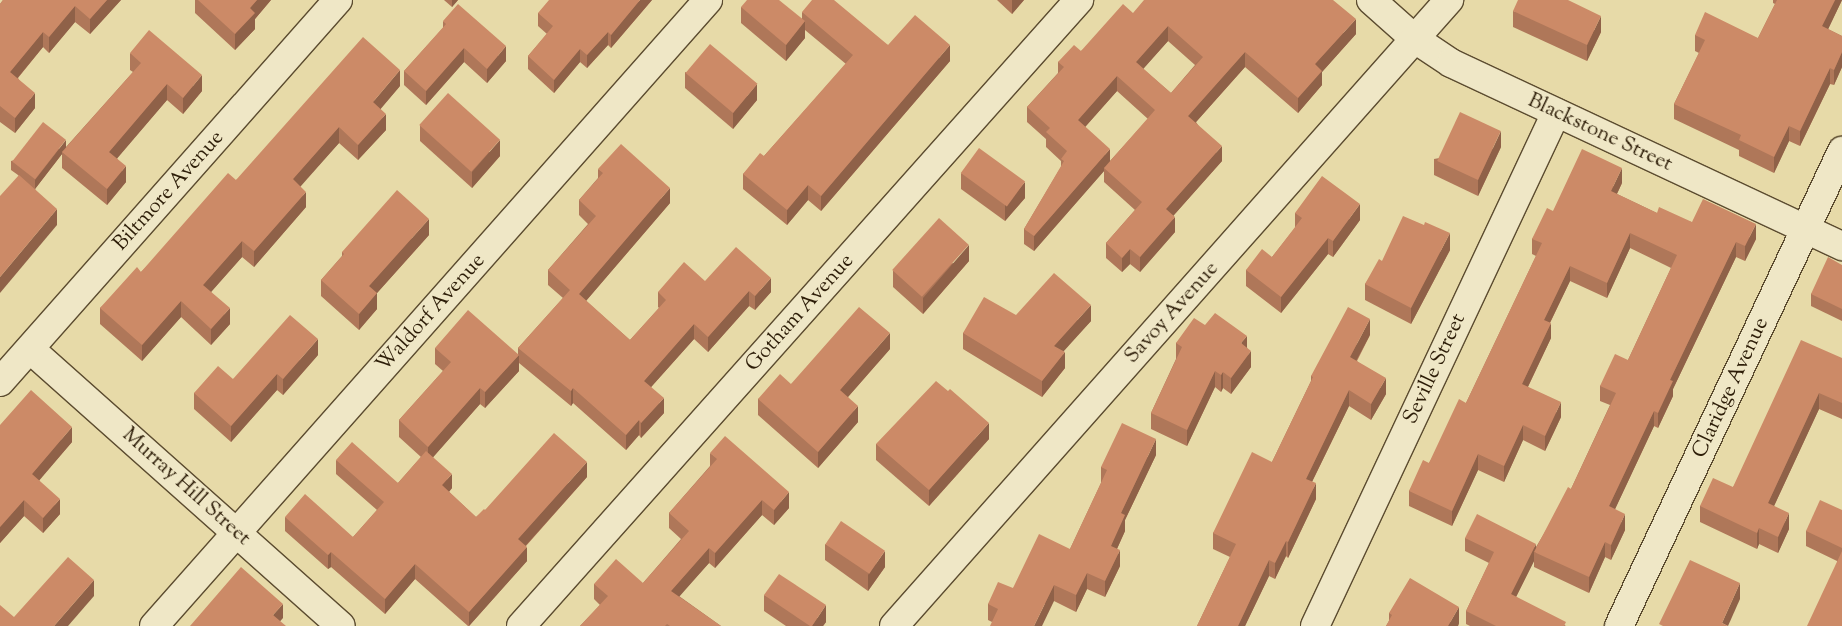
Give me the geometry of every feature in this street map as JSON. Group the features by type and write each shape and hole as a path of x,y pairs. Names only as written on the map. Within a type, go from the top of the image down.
{"street":[{"name":"Biltmore Avenue","path":"0,382 338,0"},
{"name":"Waldorf Avenue","path":"154,626 708,0"},
{"name":"Gotham Avenue","path":"521,626 1079,0"},
{"name":"Blackstone Street","path":"1371,0 1415,39 1451,63 1842,246"},
{"name":"Savoy Avenue","path":"894,626 1450,0"},
{"name":"Seville Street","path":"1315,626 1556,113"},
{"name":"Claridge Avenue","path":"1619,626 1842,151"},
{"name":"Murray Hill Street","path":"30,349 342,626"}],"building":[{"path":"3,0 107,0 90,19 75,6 49,37 43,32 10,72 35,93 15,118 0,106 0,4"},
{"path":"198,0 257,0 250,8 255,13 235,34"},
{"path":"549,0 640,0 611,35 608,32 587,55 580,49 554,80 528,56 553,26 538,13"},
{"path":"747,0 779,0 805,21 786,45 741,7"},
{"path":"812,0 834,0 888,45 915,15 950,45 821,196 808,185 787,210 743,174 760,153 764,156 853,55 802,12"},
{"path":"1144,0 1333,0 1356,19 1315,64 1322,71 1298,98 1245,52 1188,116 1222,146 1166,209 1175,217 1140,257 1130,249 1122,258 1106,243 1142,202 1104,168 1155,110 1117,76 1078,120 1110,149 1034,236 1024,229 1064,161 1061,159 1067,151 1046,132 1050,128 1027,107 1064,67 1058,62 1074,45 1081,51 1123,4 1133,13","holes":["1168,26 1203,57 1171,93 1136,62"]},
{"path":"1518,0 1568,0 1601,16 1587,45 1513,11"},
{"path":"1777,0 1835,0 1822,26 1842,36 1842,52 1834,70 1830,68 1800,131 1789,126 1774,157 1739,140 1741,135 1674,104 1705,40 1695,35 1705,12 1758,38"},
{"path":"458,4 506,46 487,69 464,48 426,91 404,71 446,24 443,21"},
{"path":"149,30 202,75 183,98 167,84 109,152 126,166 107,189 62,152 141,63 130,53"},
{"path":"363,37 400,70 373,102 386,114 358,145 339,127 293,179 306,192 254,251 242,241 203,285 230,308 211,329 181,301 142,345 100,308 137,267 141,272 228,173 236,180"},
{"path":"710,44 757,84 733,113 686,73"},
{"path":"448,93 500,140 471,172 419,125"},
{"path":"1460,112 1501,131 1478,180 1437,161"},
{"path":"43,122 66,140 35,179 12,161"},
{"path":"621,144 670,188 579,294 630,340 666,300 658,292 684,262 705,281 736,247 771,278 755,296 749,291 708,337 694,324 644,381 664,398 641,423 639,420 626,435 573,388 571,391 518,348 570,290 548,270 596,216 579,200 603,173 598,169"},
{"path":"979,148 1025,182 1007,207 961,173"},
{"path":"1582,149 1622,168 1611,191 1657,213 1659,207 1692,222 1703,199 1756,224 1745,246 1736,242 1670,380 1673,381 1658,413 1654,411 1609,506 1625,514 1611,545 1605,542 1589,577 1534,552 1568,487 1571,489 1616,393 1600,386 1615,354 1628,360 1677,255 1630,233 1607,283 1570,266 1544,320 1551,323 1522,384 1561,402 1545,436 1523,425 1504,466 1478,454 1452,511 1409,491 1423,460 1429,463 1459,399 1466,403 1542,243 1532,239 1547,208 1553,211"},
{"path":"19,175 57,209 0,277 0,196"},
{"path":"1322,176 1360,204 1333,241 1328,238 1281,297 1246,270 1262,249 1272,257 1302,218 1295,213"},
{"path":"397,190 429,219 369,286 377,293 359,314 321,280 344,254 342,252"},
{"path":"1403,216 1424,225 1425,222 1450,233 1411,308 1365,284 1379,259 1382,261"},
{"path":"939,218 969,245 922,297 892,270"},
{"path":"1828,257 1842,265 1842,309 1811,294"},
{"path":"1054,273 1091,305 1054,346 1065,352 1042,381 963,333 984,297 1016,315"},
{"path":"859,307 890,333 840,390 858,406 818,452 758,399 780,374 791,384"},
{"path":"1348,307 1370,319 1350,357 1386,378 1371,404 1349,390 1306,479 1316,483 1288,542 1286,541 1275,563 1269,560 1238,626 1197,626 1236,544 1213,533 1252,452 1272,462 1313,377 1311,376"},
{"path":"468,310 519,355 485,392 480,388 428,447 399,420 451,362 435,348"},
{"path":"1215,313 1247,336 1241,343 1251,351 1231,378 1223,372 1221,375 1215,371 1187,430 1151,413 1182,347 1176,343 1194,318 1205,325"},
{"path":"290,315 318,339 283,379 277,374 231,426 194,393 218,366 233,379"},
{"path":"1801,340 1842,358 1842,403 1819,393 1768,503 1789,513 1778,537 1759,528 1757,533 1700,506 1713,478 1733,487"},
{"path":"936,381 948,391 950,389 989,423 929,490 876,444"},
{"path":"31,390 72,427 32,474 60,499 43,518 24,500 0,527 0,425"},
{"path":"1122,423 1156,439 1121,513 1125,515 1111,546 1120,550 1105,581 1087,573 1076,595 1054,585 1034,626 990,626 998,609 988,604 998,582 1013,588 1039,534 1070,549 1107,470 1101,467"},
{"path":"554,433 587,462 518,539 527,547 469,612 415,564 385,599 331,552 328,555 285,517 305,494 353,537 384,502 336,460 352,442 398,483 426,451 452,474 442,485 476,517 485,510"},
{"path":"725,436 789,492 774,510 762,500 715,553 709,548 671,591 721,626 670,626 667,624 665,626 580,626 608,596 594,584 616,559 643,583 689,531 669,513 717,459 710,453"},
{"path":"1820,500 1842,510 1842,548 1806,531"},
{"path":"1477,514 1536,544 1511,594 1566,622 1564,626 1496,626 1466,611 1494,552 1465,538"},
{"path":"841,521 885,551 869,574 825,544"},
{"path":"1842,551 1842,626 1807,626"},
{"path":"68,557 94,580 54,626 0,626 0,605 14,617"},
{"path":"1690,560 1740,583 1722,623 1728,626 1663,626 1659,624"},
{"path":"241,567 283,604 273,615 286,626 190,626"},
{"path":"779,574 826,605 812,626 764,595"},
{"path":"1410,578 1459,607 1448,626 1386,626 1392,615 1389,613"}]}
